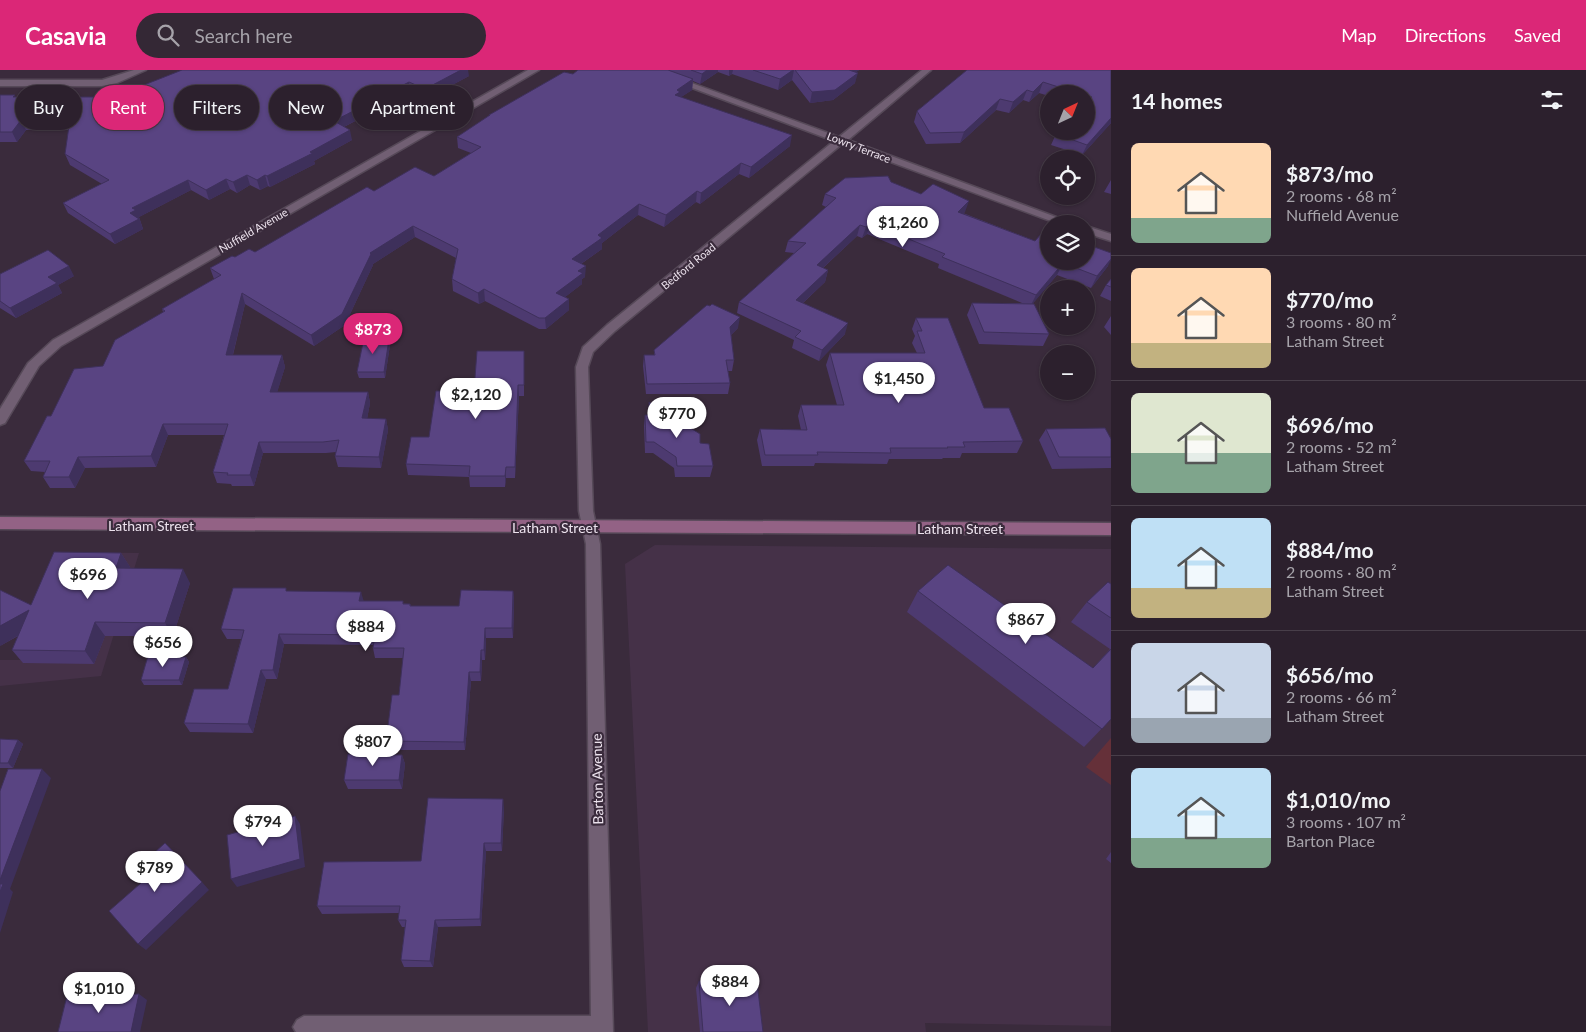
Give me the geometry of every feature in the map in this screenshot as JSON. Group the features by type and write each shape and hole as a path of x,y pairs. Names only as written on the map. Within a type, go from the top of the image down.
{"main road":[{"name":"Latham Street","path":"0,523 1111,529"}],"street":[{"path":"0,83 102,83 114,81 142,70"},
{"name":"Nuffield Avenue","path":"0,420 34,364 57,343 90,322 535,70"},
{"name":"Lowry Terrace","path":"648,70 1046,215"},
{"name":"Bedford Road","path":"589,527 586,511 582,367 587,350 927,70"},
{"path":"1095,233 1111,238"},
{"name":"Barton Avenue","path":"589,527 593,544 602,1030"},
{"path":"304,1027 602,1030"}],"shaded area":[{"path":"655,545 1111,549 1111,1026 925,1023 926,1032 648,1032 625,564"},
{"path":"66,552 139,553 101,676 0,686 0,660 21,660"},
{"path":"1111,738 1111,785 1086,767"}],"building":[{"path":"182,70 461,70 433,85 416,85 409,82 403,85 352,85 352,112 342,117 342,85 269,85 269,130 342,130 342,126 350,130 310,152 313,153 257,180 247,175 233,182 226,179 206,190 188,180 132,208 136,210 130,213 139,219 110,234 63,203 109,180 65,154 68,130 82,130 82,97 92,97 92,130 164,130 164,85 144,85"},
{"path":"578,70 668,70 693,79 677,90 680,92 675,95 792,135 751,167 741,163 701,193 697,191 666,215 639,204 598,235 602,238 572,259 586,266 578,271 583,273 556,293 569,299 545,318 539,318 484,289 478,293 452,279 458,249 413,226 370,253 342,314 311,335 242,293 226,355 282,355 270,392 368,392 362,418 386,419 379,457 335,456 339,440 323,442 259,442 250,475 227,475 228,473 213,472 228,424 163,424 151,456 78,457 69,477 43,477 50,461 24,461 47,416 51,416 74,369 103,366 115,340 165,311 162,309 221,275 210,268 249,249 255,252 367,187 374,191 415,167 434,176 481,147 457,137 468,130 473,130 473,126 489,115 564,72 573,74"},
{"path":"691,70 707,70 702,74"},
{"path":"753,70 793,70 780,79"},
{"path":"795,70 849,70 858,73 835,90 812,92"},
{"path":"967,70 1111,70 1111,118 1095,136 1095,85 1052,85 1043,82 1033,92 1027,90 1013,102 1000,99 964,132 930,133 917,111"},
{"path":"0,95 15,95 13,97 15,97 15,128 12,132 0,132"},
{"path":"1073,140 1091,140 1087,145"},
{"path":"888,176 891,182 921,194 933,184 969,201 958,212 1035,241 1040,235 1040,270 1057,270 1049,280 1040,280 1040,290 1036,295 942,257 945,254 870,223 866,227 860,225 817,265 828,270 796,300 848,323 822,350 795,337 801,331 739,302 806,243 788,241 836,198 825,194 845,178"},
{"path":"1095,247 1111,253 1111,259 1097,276 1081,270 1095,270"},
{"path":"48,250 69,266 48,277 57,283 10,308 0,301 0,274"},
{"path":"1111,279 1111,287 1106,285"},
{"path":"972,303 1034,304 1040,316 1040,334 984,332"},
{"path":"712,304 740,317 730,327 734,360 726,360 730,383 647,384 644,355 655,355 654,350 707,305 710,306"},
{"path":"916,318 948,318 984,408 1009,408 1023,441 963,442 965,447 948,448 890,448 891,453 817,452 818,455 765,455 760,429 807,430 801,405 844,405 830,353 925,353 917,331 922,331"},
{"path":"364,338 389,339 384,372 357,372"},
{"path":"477,351 524,351 524,385 518,385 515,467 506,467 505,476 469,476 470,466 406,464 411,437 429,437 436,391 474,391"},
{"path":"649,402 700,434 700,443 709,444 713,466 677,466 676,457 654,442 646,442 645,415 650,415"},
{"path":"1105,428 1111,439 1111,457 1059,457 1046,429"},
{"path":"54,552 121,553 116,568 183,569 165,623 95,622 85,651 12,650 29,610 0,626 0,590 31,605"},
{"path":"948,565 1093,668 1111,649 1111,719 1102,729 918,591"},
{"path":"1108,582 1111,584 1111,618 1087,602"},
{"path":"233,588 286,588 286,591 361,592 359,601 403,601 403,604 410,604 410,606 459,606 461,590 513,591 512,628 485,628 480,672 469,672 464,742 386,741 392,695 399,695 404,648 373,648 375,635 279,634 273,670 261,670 248,724 184,723 194,689 228,689 244,630 221,629"},
{"path":"148,656 186,657 179,680 141,680"},
{"path":"0,739 18,740 8,763 0,763"},
{"path":"348,754 402,755 399,780 344,780"},
{"path":"8,769 42,769 0,880 0,791"},
{"path":"428,798 503,799 501,843 484,843 480,919 435,920 430,961 401,960 406,920 398,920 400,906 317,906 324,862 421,861"},
{"path":"295,816 300,859 231,879 227,835"},
{"path":"165,843 202,882 138,944 109,911 141,883 132,873"},
{"path":"699,981 757,982 763,1032 703,1032"},
{"path":"139,994 131,1032 58,1032 67,996"}]}
